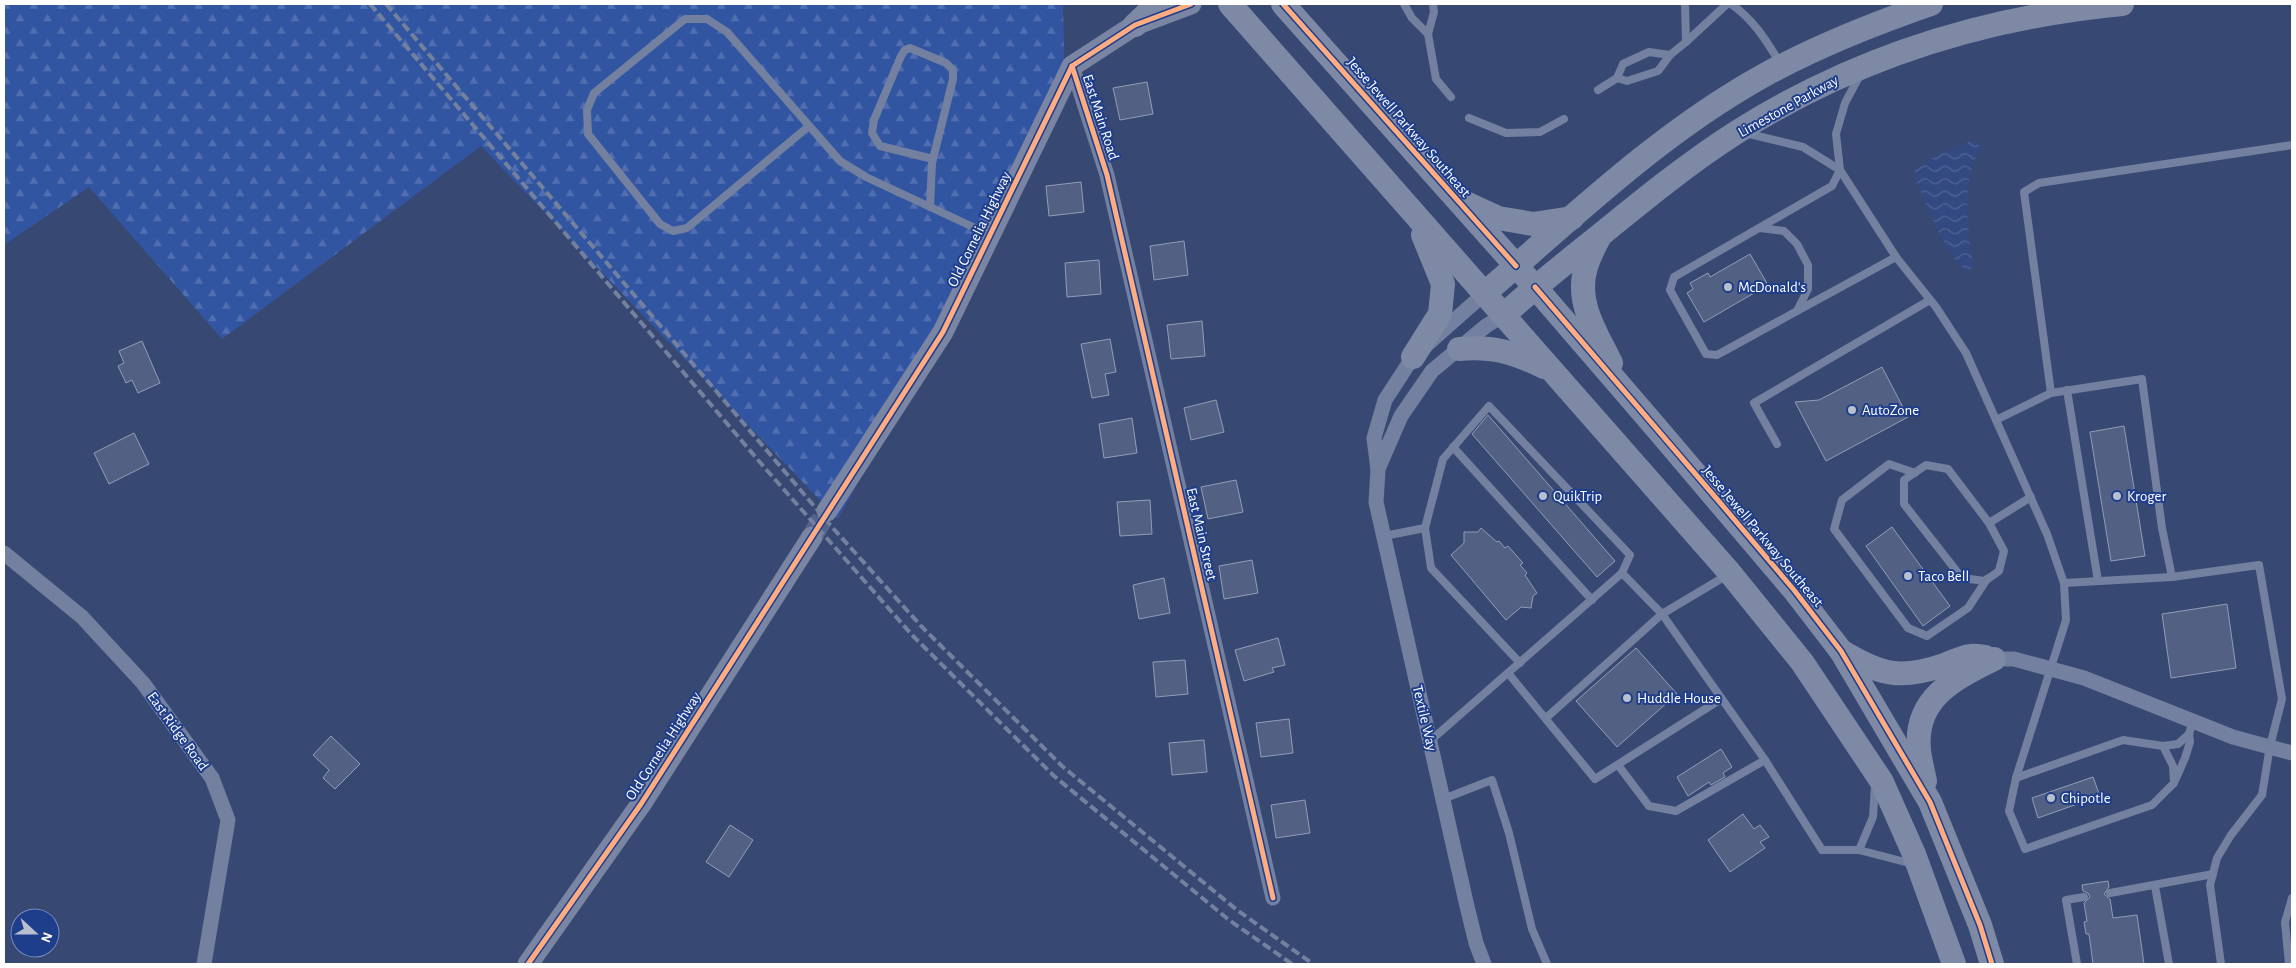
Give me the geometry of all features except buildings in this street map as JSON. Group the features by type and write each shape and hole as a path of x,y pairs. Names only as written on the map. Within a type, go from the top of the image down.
{"main road":[{"path":"1135,25 1157,4"},
{"path":"1230,4 1416,217 1505,314 1550,370 1730,573 1802,662 1875,776 1882,782 1918,866 1954,964"},
{"name":"Jesse Jewell Parkway Southeast","path":"1283,4 1535,287 1788,583 1841,651 1930,802 1980,925 1992,964"},
{"path":"1485,292 1631,167 1695,120 1762,76 1853,33 1931,4"},
{"name":"Limestone Parkway","path":"1505,314 1535,287 1664,184 1738,132 1780,107 1866,65 1954,34 2044,13 2122,4"},
{"path":"1455,198 1498,218 1533,224 1572,218"},
{"path":"1413,357 1440,314 1444,284 1416,217"},
{"path":"1600,236 1586,268 1582,298 1588,319 1628,395"},
{"path":"1459,349 1484,347 1520,355 1550,370"},
{"path":"1841,651 1863,664 1904,675 1921,673 1971,654 1994,659"},
{"path":"1930,802 1919,751 1919,729 1926,712 1939,691 1954,680 1994,659"}],"street":[{"path":"1072,66 1135,25 1191,4"},
{"name":"East Main Road","path":"1072,66 1107,175"},
{"name":"Old Cornelia Highway","path":"827,511 943,332 1072,66"},
{"name":"East Main Street","path":"1107,175 1273,898"},
{"name":"Textile Way","path":"1484,964 1476,943 1376,502 1378,470 1374,438 1385,400 1413,357 1485,292"},
{"name":"Textile Way","path":"1378,470 1401,416 1432,371 1486,326 1505,314"},
{"name":"Old Cornelia Highway","path":"528,964 641,804 812,537"},
{"name":"East Ridge Road","path":"4,553 82,617 144,683 212,778 228,820 204,964"},
{"path":"1994,659 2014,659 2084,678 2191,727 2292,753"}],"lane":[{"path":"1404,4 1412,18 1428,34"},
{"path":"1433,4 1434,12 1428,34 1436,78 1451,97"},
{"path":"1684,4 1686,42"},
{"path":"1617,78 1627,81 1658,71 1670,54 1686,42 1727,4"},
{"path":"1731,4 1745,14 1760,31 1783,67"},
{"path":"809,126 687,228 673,231 660,224 588,134 587,110 594,93 685,19 706,19 727,32 809,126 840,162 866,177 990,235"},
{"path":"930,207 933,159 953,79 953,70 946,63 910,48 905,50 901,56 874,120 872,133 880,146 933,159"},
{"path":"1598,90 1617,78 1623,64 1649,52 1670,54"},
{"path":"1866,65 1845,103 1836,134 1840,170 1832,186 1674,278 1670,290 1706,354 1717,355 1896,257"},
{"path":"1469,118 1506,133 1540,132 1564,119"},
{"path":"1738,132 1803,147 1840,170 1896,257 1930,300 1966,353 2047,534 2064,583 2066,620 2016,778 2009,811 2025,849 2152,805 2174,783 2190,742 2191,727"},
{"path":"2051,393 2024,192 2039,183 2292,145"},
{"path":"1760,228 1784,231 1797,244 1808,265 1808,290 1797,311"},
{"path":"1777,444 1754,403 1930,300"},
{"path":"1996,420 2051,393 2142,379 2162,528 2172,577"},
{"path":"2067,390 2098,581"},
{"path":"1430,742 1592,600 1622,573 1630,554 1489,406 1443,459 1425,528 1431,568 1520,663"},
{"path":"1454,447 1592,600"},
{"path":"1915,473 1889,464 1842,500 1834,529 1908,628 1927,636 1968,608 1987,580 1999,570 2004,551 1989,523 1948,469 1926,465 1915,473 1904,480 1904,504 1962,578 1987,580"},
{"path":"1989,523 2031,497"},
{"path":"1384,536 1425,528"},
{"path":"2064,583 2172,577 2259,565 2282,699 2270,746 2262,795 2231,835 2217,858 2210,885 2221,964"},
{"path":"1622,573 1662,614 1765,760 1822,850 1860,850 1918,866"},
{"path":"1546,718 1662,614 1730,573"},
{"path":"1508,673 1595,780 1721,699"},
{"path":"2016,778 2123,740 2163,746 2178,744 2191,727"},
{"path":"2163,746 2173,766 2174,783"},
{"path":"1618,765 1649,806 1676,811 1765,760"},
{"path":"1860,850 1873,817 1875,776"},
{"path":"1443,799 1492,780 1509,834 1532,929 1547,964"},
{"path":"2110,893 2213,874"},
{"path":"2155,886 2169,964"},
{"path":"2076,964 2066,900 2084,897"},
{"path":"2289,964 2285,922 2292,898"}],"green space":[{"path":"4,4 1063,4 1065,105 838,519 481,146 222,339 89,187 4,245"}],"water":[{"path":"1973,140 1981,148 1971,170 1969,182 1968,217 1972,268 1968,271 1953,256 1937,229 1915,177 1915,169 1941,153"}],"tunnel":[{"path":"812,537 827,511"}],"railway":[{"path":"370,4 764,467 913,636 1054,776 1229,920 1292,964"},
{"path":"386,4 832,527 922,627 1062,766 1237,910 1313,964"}],"cycle path":[{"path":"528,964 641,804 943,332 1072,66 1135,25 1191,4"},
{"path":"1283,4 1516,266"},
{"path":"1072,66 1107,175 1273,898"},
{"path":"1535,287 1794,590 1841,651 1930,802 1980,925 1992,964"}],"place":[{"name":"McDonald's","path":"1728,287"},
{"name":"AutoZone","path":"1852,410"},
{"name":"QuikTrip","path":"1543,496"},
{"name":"Kroger","path":"2117,496"},
{"name":"Taco Bell","path":"1908,576"},
{"name":"Huddle House","path":"1627,698"},
{"name":"Chipotle","path":"2051,798"}]}
